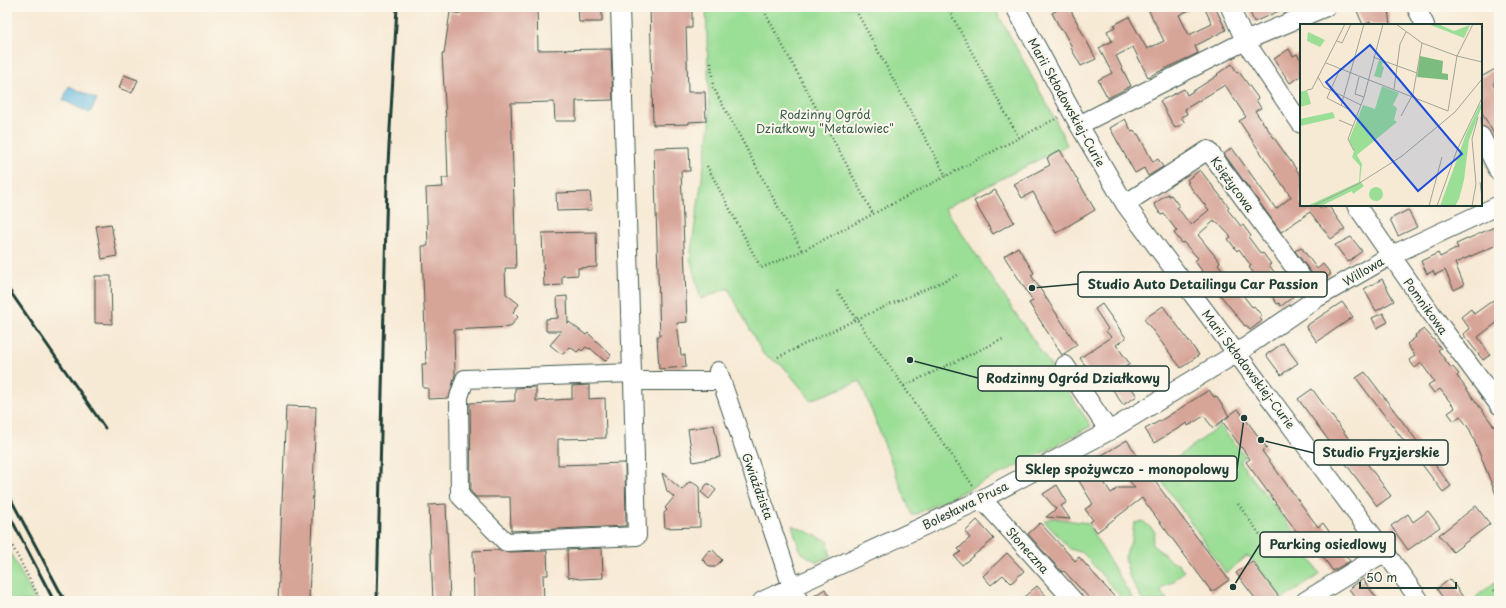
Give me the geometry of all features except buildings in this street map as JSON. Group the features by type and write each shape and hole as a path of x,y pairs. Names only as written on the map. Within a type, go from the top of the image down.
{"street":[{"path":"620,7 633,377 637,536 506,542 460,496 459,398 465,379 633,377"},
{"name":"Marii Skłodowskiej-Curie","path":"1015,7 1079,125 1125,204 1420,601"},
{"path":"1230,7 1245,41 1300,123"},
{"path":"1079,125 1245,41 1326,7"},
{"path":"1416,7 1424,24"},
{"path":"1482,138 1499,172"},
{"name":"Księżycowa","path":"1125,204 1208,150 1317,298"},
{"name":"Willowa","path":"1237,353 1317,298 1390,256 1499,205"},
{"name":"Pomnikowa","path":"1357,206 1390,256 1499,405"},
{"name":"Bolesława Prusa","path":"762,601 795,594 978,493 1109,432 1237,353"},
{"path":"1065,365 1109,432"},
{"name":"Gwiaździsta","path":"633,377 719,376 795,594"},
{"name":"Słoneczna","path":"978,493 1074,601"},
{"path":"1305,601 1385,552"}],"path":[{"path":"762,7 874,214"},
{"path":"854,7 946,176"},
{"path":"947,7 1019,138"},
{"path":"711,63 713,87 802,251"},
{"path":"707,166 761,268 802,251 1055,119"},
{"path":"778,357 857,319 960,274"},
{"path":"837,291 978,493"},
{"path":"904,386 1003,339"},
{"path":"1238,504 1274,554 1314,555"},
{"path":"7,536 41,601"},
{"path":"1494,590 1499,596"}],"green space":[{"name":"Rodzinny Ogród Działkowy \"Metalowiec\"","path":"706,7 994,7 1055,119 1067,145 945,208 1091,426 1031,459 912,516 860,381 811,400 783,366 763,354 728,288 701,299 690,258 710,125"},
{"path":"1220,426 1245,456 1240,462 1303,543 1308,539 1316,552 1308,556 1320,574 1283,599 1251,558 1247,556 1226,573 1156,473"},
{"path":"1052,518 1087,523 1134,601 1124,601 1083,553 1070,549 1044,521"},
{"path":"1143,521 1155,532 1152,545 1164,554 1171,562 1178,563 1184,571 1174,581 1162,588 1161,592 1168,601 1143,601 1129,576 1125,557 1132,539 1134,523"},
{"path":"792,525 828,541 830,556 817,562 802,553"},
{"path":"7,547 36,601 7,601"},
{"path":"1499,579 1499,601 1480,601 1476,597"}],"water":[{"path":"69,86 97,99 90,113 63,100"}],"railway":[{"path":"377,601 387,181 397,7"},
{"path":"7,287 105,428"},
{"path":"7,492 65,601"},
{"path":"7,511 54,601"}],"place":[{"name":"Studio Auto Detailingu Car Passion","path":"1032,288"},
{"name":"Rodzinny Ogród Działkowy","path":"910,360"},
{"name":"Sklep spożywczo - monopolowy","path":"1244,418"},
{"name":"Studio Fryzjerskie","path":"1261,440"},
{"name":"Parking osiedlowy","path":"1233,587"}]}
